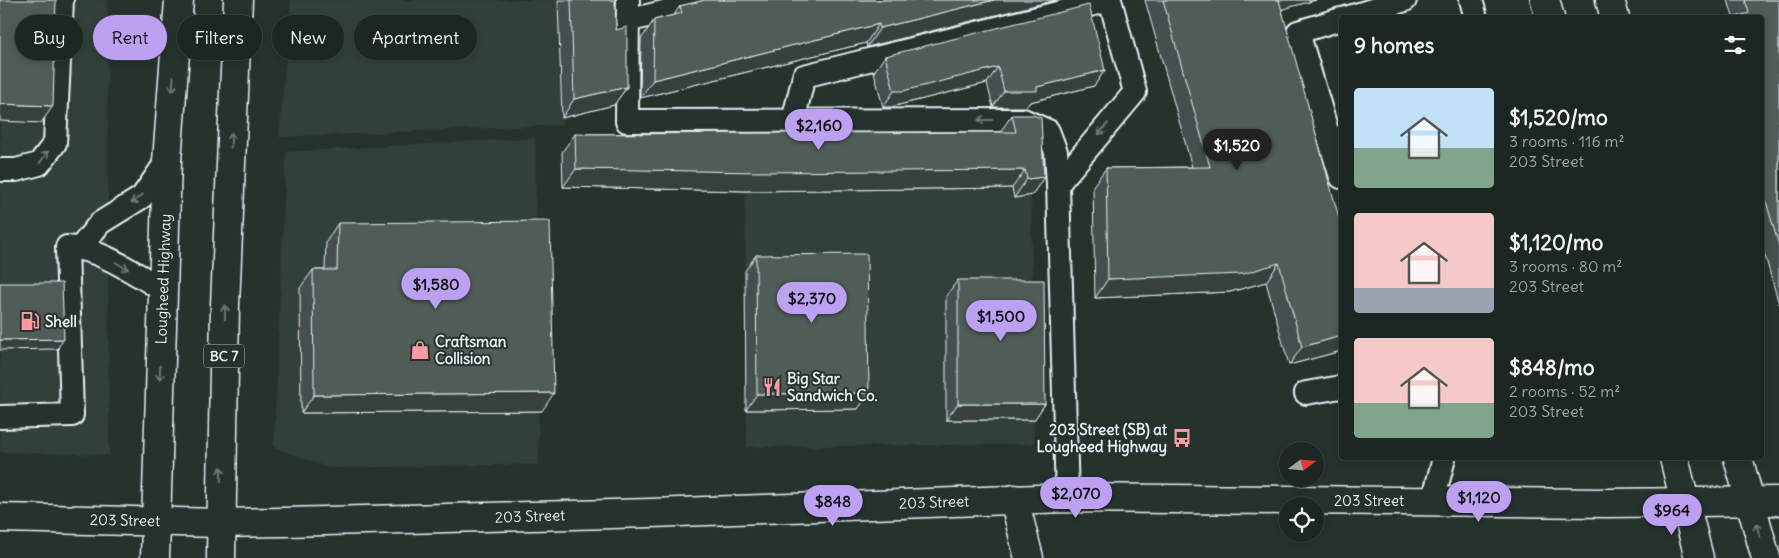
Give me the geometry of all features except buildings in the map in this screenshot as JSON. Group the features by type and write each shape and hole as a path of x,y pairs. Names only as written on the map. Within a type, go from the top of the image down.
{"main road":[{"name":"Lougheed Highway","path":"155,558 167,161 179,0"},
{"name":"BC 7","path":"221,558 220,523 227,228 238,0"},
{"path":"1545,0 1549,15"},
{"path":"1610,0 1614,15"},
{"path":"1675,460 1699,558"},
{"path":"1739,460 1766,558"},
{"name":"203 Street","path":"0,518 220,523 651,513 1067,498 1686,503 1779,501"},
{"path":"1014,500 1029,558"}],"lane":[{"path":"0,170 16,170 39,164 55,142 62,0"},
{"path":"712,0 628,10 627,121 1023,120 1048,131 1056,152 1058,184 1067,498"},
{"path":"793,121 804,76 1110,0 1135,92 1058,184"},
{"path":"1356,15 1405,0"},
{"path":"1471,0 1475,15"},
{"path":"1339,20 1298,32 1336,139 1339,162"},
{"path":"80,248 100,223 142,196 167,161"},
{"path":"0,417 72,415 67,247 80,248 104,256 162,289"},
{"path":"1306,393 1339,386"},
{"path":"1433,501 1443,460"}],"shaded area":[{"path":"0,0 107,0 107,15 93,15 93,60 107,60 109,455 0,452"},
{"path":"291,0 558,0 562,125 279,137 286,60 344,60 344,15 290,15"},
{"path":"535,138 539,464 329,468 274,447 286,152"},
{"path":"1031,188 1034,444 747,447 745,191"}],"place":[{"name":"Shell","path":"30,321"},
{"name":"Craftsman Collision","path":"420,350"},
{"name":"Big Star Sandwich Co.","path":"772,387"},
{"name":"203 Street (SB) at Lougheed Highway","path":"1182,438"}]}
